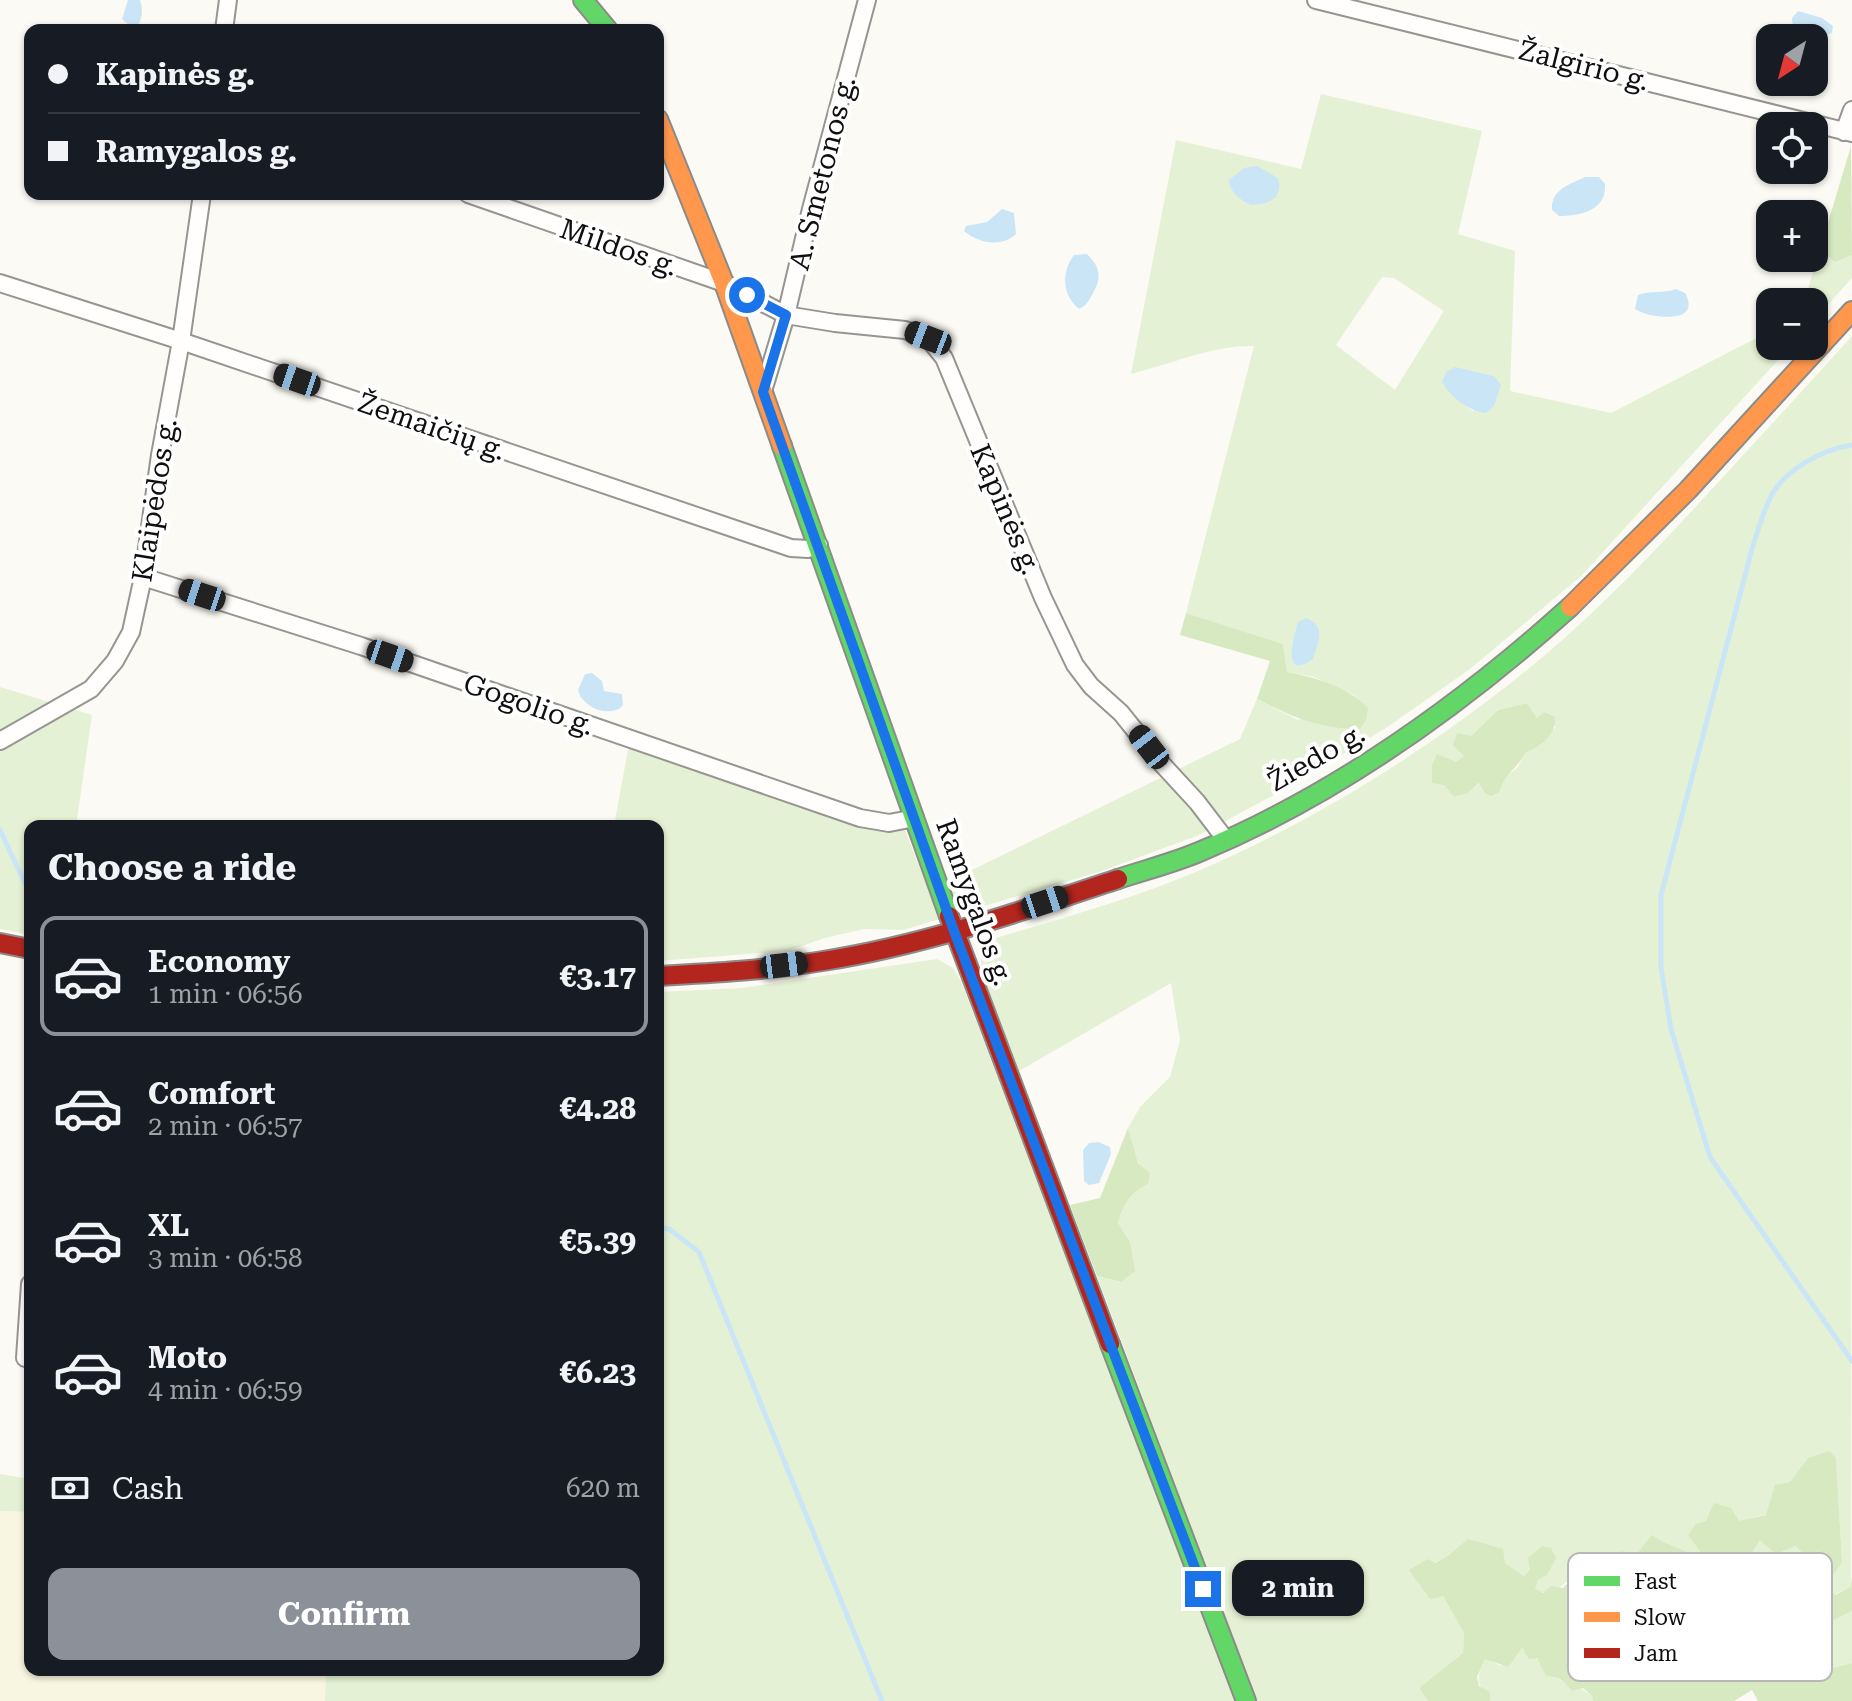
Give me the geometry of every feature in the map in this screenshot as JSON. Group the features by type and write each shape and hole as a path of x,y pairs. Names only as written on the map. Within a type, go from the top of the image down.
{"main road":[{"path":"583,0 603,24"},
{"name":"Ramygalos g.","path":"664,134 724,283 954,931 1246,1701"},
{"name":"Žiedo g.","path":"664,976 723,972 844,957 954,931 1197,853 1361,765 1463,697 1543,631 1647,531 1852,311"},
{"path":"0,943 24,948"}],"street":[{"path":"225,24 228,0"},
{"name":"A. Smetonos g.","path":"763,392 786,315 867,0"},
{"name":"Žalgirio g.","path":"1316,0 1341,2 1848,132"},
{"path":"1848,132 1852,110"},
{"name":"Klaipėdos g.","path":"0,741 91,689 115,661 131,632 143,577 201,200"},
{"name":"Mildos g.","path":"485,200 724,283"},
{"name":"Žemaičių g.","path":"0,283 181,341 791,548 808,549 819,545"},
{"name":"Kapinės g.","path":"724,283 786,315 905,330 928,338 944,358 1043,598 1075,665 1091,686 1121,713 1226,840"},
{"name":"Gogolio g.","path":"143,577 361,646 860,818 889,823 915,818"}],"shaded area":[{"path":"0,1511 24,1512 24,1676 326,1676 325,1701 0,1701"}],"green space":[{"path":"1321,94 1482,131 1458,234 1515,251 1510,391 1611,413 1756,338 1756,360 1778,360 1581,576 1470,669 1386,728 1285,789 1199,835 1102,871 903,930 864,929 787,951 664,961 664,820 615,820 631,733 863,813 899,815 929,891 1240,739 1257,699 1298,720 1355,696 1314,677 1287,672 1283,644 1186,613 1254,346 1208,352 1131,374 1176,140 1301,169","holes":["1382,277 1394,278 1444,311 1395,390 1336,345","1455,368 1494,376 1473,411 1458,400"]},
{"path":"1851,146 1852,255 1835,262 1828,256 1828,222"},
{"path":"1828,255 1835,261 1852,255 1852,278 1828,305 1828,288 1808,288 1813,272 1828,272"},
{"path":"1852,336 1851,1586 1832,1597 1832,1577 1842,1562 1836,1458 1808,1458 1766,1515 1737,1524 1698,1553 1666,1548 1646,1553 1568,1553 1568,1581 1549,1592 1534,1590 1538,1580 1530,1569 1524,1576 1469,1539 1434,1563 1428,1559 1443,1596 1464,1633 1463,1653 1419,1688 1428,1701 1257,1701 1097,1276 1120,1282 1130,1242 1118,1223 1128,1200 1148,1184 1135,1155 1128,1128 1140,1107 1170,1077 1180,1040 1171,983 1019,1071 986,988 981,963 983,951 989,940 1094,909 1196,872 1283,831 1368,782 1450,728 1527,670 1600,606","holes":["1527,703 1537,718 1556,727 1526,751 1518,767 1504,778 1480,783 1468,793 1454,797 1444,785 1464,756 1471,736 1498,710"]},
{"path":"1186,613 1283,644 1287,672 1320,680 1350,694 1368,708 1366,720 1360,729 1332,727 1294,716 1257,699 1270,661 1180,635"},
{"path":"0,687 92,715 77,820 24,820 24,934 0,929"},
{"path":"1527,703 1537,718 1544,712 1555,717 1555,723 1542,743 1526,752 1504,780 1499,792 1491,796 1479,783 1468,793 1454,797 1444,785 1432,783 1432,765 1437,754 1456,762 1464,756 1453,745 1457,733 1471,736 1498,710"},
{"path":"937,959 953,968 961,981 1234,1701 325,1701 326,1676 664,1676 664,992 742,988"},
{"path":"1128,1128 1138,1163 1150,1173 1148,1184 1128,1200 1118,1223 1130,1242 1135,1271 1121,1282 1097,1276 1070,1205 1100,1198"},
{"path":"1829,1451 1836,1458 1842,1562 1832,1577 1832,1553 1804,1553 1795,1546 1775,1553 1760,1540 1752,1553 1698,1553 1700,1551 1688,1535 1696,1524 1706,1521 1714,1503 1731,1508 1739,1521 1766,1515 1775,1485 1790,1482 1808,1458"},
{"path":"0,1474 24,1478 24,1512 0,1511"},
{"path":"1652,1535 1688,1553 1637,1553"},
{"path":"1468,1539 1503,1549 1505,1563 1524,1576 1530,1569 1528,1558 1542,1546 1551,1548 1556,1558 1547,1575 1538,1580 1535,1589 1543,1593 1551,1586 1563,1588 1568,1583 1568,1681 1832,1681 1832,1668 1852,1663 1852,1701 1758,1701 1752,1690 1734,1701 1593,1701 1583,1688 1572,1691 1561,1680 1546,1676 1537,1658 1529,1659 1522,1648 1508,1667 1485,1659 1477,1677 1479,1686 1490,1692 1490,1701 1428,1701 1419,1688 1463,1653 1464,1633 1443,1596 1430,1599 1409,1570 1428,1559 1435,1563"},
{"path":"1760,1539 1820,1553 1752,1553"},
{"path":"1852,1576 1852,1611 1832,1621 1832,1593 1836,1595 1851,1586"},
{"path":"1852,1611 1852,1663 1832,1668 1832,1621"},
{"path":"1522,1648 1557,1678 1588,1693 1593,1701 1490,1701 1479,1681 1485,1658 1501,1666"}],"water":[{"path":"128,0 140,0 142,14 138,24 128,24 122,19"},
{"path":"1798,11 1822,18 1833,26 1832,33 1828,34 1828,24 1793,24 1792,18"},
{"path":"1257,166 1278,178 1279,191 1269,202 1251,205 1236,196 1229,180 1244,168"},
{"path":"1585,177 1599,177 1605,184 1602,200 1584,213 1559,216 1552,210 1554,197"},
{"path":"1002,209 1014,213 1016,234 1010,238 990,242 964,231 966,226 987,222"},
{"path":"1087,254 1095,264 1099,278 1089,300 1079,309 1069,297 1065,276 1074,255"},
{"path":"1676,289 1685,293 1689,303 1681,315 1662,317 1635,309 1638,295"},
{"path":"1455,367 1494,376 1501,385 1494,406 1486,413 1467,406 1445,388 1442,382 1446,372"},
{"path":"1306,618 1317,625 1319,641 1313,659 1296,665 1292,655 1294,637 1298,622"},
{"path":"592,673 602,681 604,691 622,694 623,705 619,709 597,710 580,696 578,690 585,674"},
{"path":"1098,1142 1110,1147 1111,1154 1099,1183 1089,1185 1084,1181 1083,1150 1089,1143"}],"waterway":[{"path":"1852,445 1828,451 1804,463 1784,479 1769,500 1752,549 1661,895 1661,968 1671,1029 1710,1157 1852,1361"},
{"path":"0,830 24,881"},
{"path":"664,1229 669,1229 699,1252 882,1701"}],"traffic: fast":[{"path":"583,0 603,24"},
{"path":"782,446 949,916"},
{"path":"1118,879 1189,856 1250,829 1348,776 1485,679 1570,607"},
{"path":"1110,1344 1246,1701"}],"traffic: slow":[{"path":"664,134 724,283 782,446"},
{"path":"1570,607 1688,490 1852,311"}],"traffic: jam":[{"path":"664,976 782,967 861,954 972,926 1118,879"},
{"path":"949,916 1110,1344"},
{"path":"0,943 24,948"}],"route":[{"path":"747,295 786,315 763,392 954,931 1203,1589"}]}
